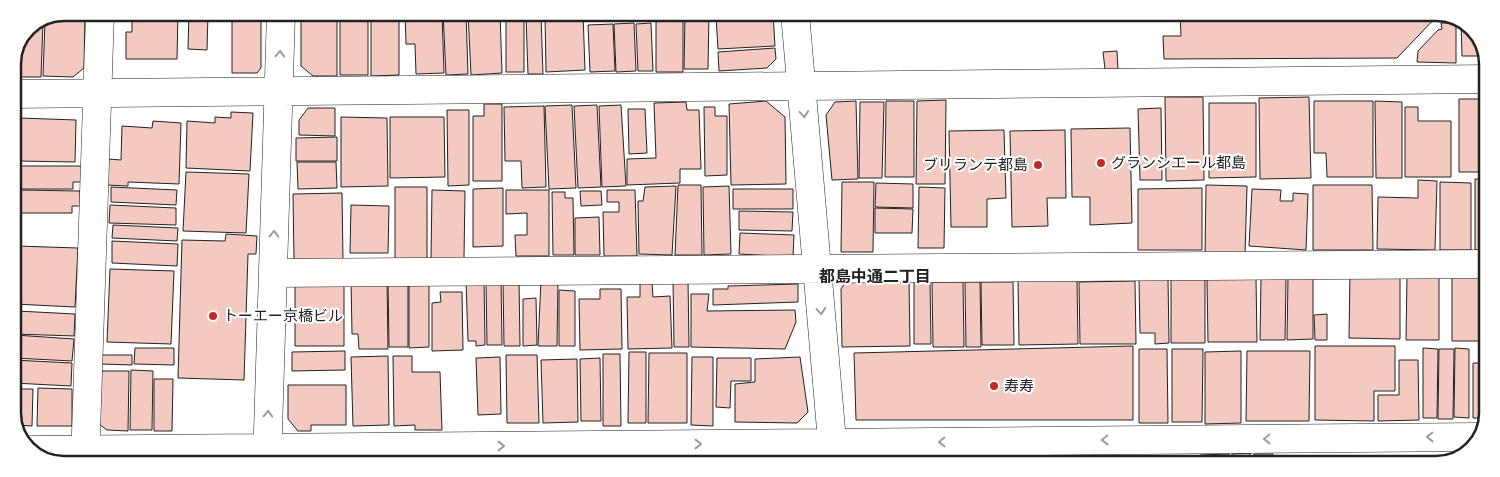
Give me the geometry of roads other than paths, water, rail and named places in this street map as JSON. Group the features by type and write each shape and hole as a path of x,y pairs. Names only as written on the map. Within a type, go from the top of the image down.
{"street":[{"path":"85,456 100,21"},
{"path":"267,455 281,21"},
{"path":"796,21 833,453"},
{"path":"21,94 1479,79"},
{"path":"273,273 1479,264"},
{"path":"47,452 85,456 833,453 1470,437"}],"place":[{"name":"グランシエール都島","path":"1101,163"},
{"name":"ブリランテ都島","path":"1038,165"},
{"name":"トーエー京橋ビル","path":"213,316"},
{"name":"寿寿","path":"994,386"}],"district":[{"name":"都島中通二丁目","path":"875,276"}]}
